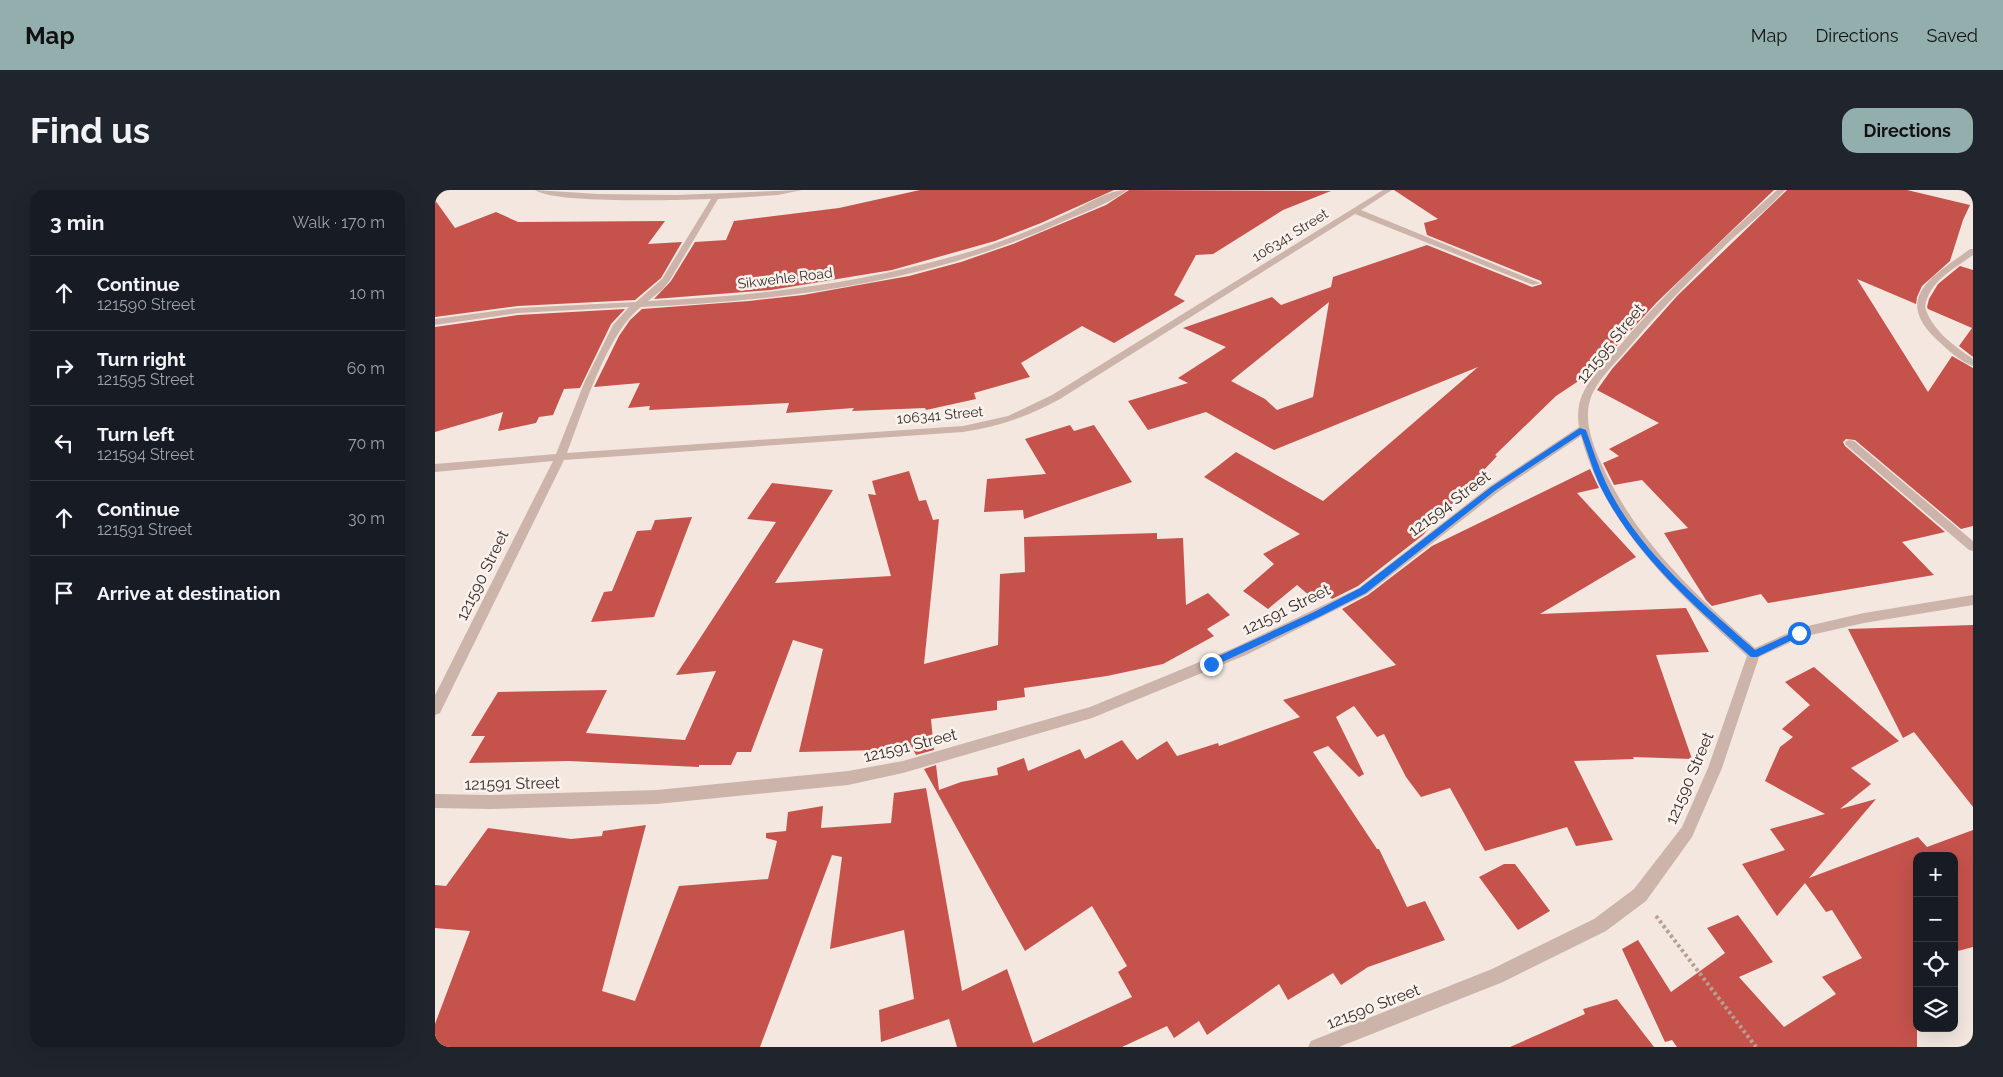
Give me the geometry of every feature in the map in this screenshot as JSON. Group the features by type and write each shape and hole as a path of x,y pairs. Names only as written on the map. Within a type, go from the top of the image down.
{"street":[{"path":"539,190 607,197 715,198 798,190"},
{"name":"Sikwehle Road","path":"435,322 481,315 639,303 769,296 812,290 903,272 975,253 1047,225 1123,190"},
{"name":"106341 Street","path":"435,468 560,456 963,429 990,425 1029,412 1056,397 1388,190"},
{"name":"121595 Street","path":"1754,654 1684,591 1656,561 1623,520 1602,483 1582,430 1582,413 1585,399 1613,358 1642,324 1693,272 1781,190"},
{"path":"560,456 590,381 624,317 666,280 715,198"},
{"path":"1355,211 1536,283"},
{"path":"1973,251 1931,284 1922,296 1920,305 1923,316 1931,328 1973,363"},
{"name":"121594 Street","path":"1363,590 1494,489 1582,430"},
{"path":"1850,443 1973,547"},
{"name":"121590 Street","path":"435,709 560,456"},
{"name":"121591 Street","path":"435,801 489,802 657,798 848,778 903,767 1092,712 1241,650 1363,590"},
{"path":"1754,654 1799,633 1864,618 1973,600"},
{"name":"121590 Street","path":"1317,1047 1497,976 1600,925 1640,895 1687,832 1715,768 1754,654"}],"path":[{"path":"1640,895 1756,1047"}],"building":[{"path":"920,190 1114,190 1041,223 995,241 892,270 771,290 654,299 671,281 695,242 726,240 734,221 839,208"},
{"path":"1129,190 1331,191 1283,210 1213,254 1196,255 1174,295 1185,301 1114,343 1082,326 1021,363 1030,377 974,393 976,399 926,410 925,408 852,411 854,408 786,413 789,403 649,410 650,406 628,408 640,383 594,387 619,336 630,320 642,309 803,295 909,276 961,262 1013,244 1106,205"},
{"path":"1394,190 1774,190 1657,302 1600,364 1586,384 1580,380 1556,396 1495,455 1497,456 1423,535 1358,586 1332,599 1328,595 1317,602 1297,585 1268,609 1243,591 1274,564 1263,554 1300,534 1204,477 1236,452 1323,501 1478,367 1274,450 1206,412 1148,430 1128,401 1188,383 1178,378 1226,347 1183,328 1272,297 1281,305 1331,287 1333,277 1427,245 1532,287 1542,284 1541,281 1427,235 1424,223 1438,219","holes":["1329,302 1313,397 1277,410 1265,399 1231,381"]},
{"path":"1787,190 1907,190 1970,205 1963,220 1950,261 1922,286 1916,304 1857,279 1928,392 1952,356 1973,368 1973,526 1961,529 1855,440 1846,439 1843,442 1845,446 1945,532 1902,542 1934,575 1768,603 1761,594 1712,606 1706,600 1664,533 1688,528 1642,480 1614,485 1603,463 1619,456 1609,449 1659,423 1597,390 1612,369 1678,295"},
{"path":"435,200 455,228 496,212 518,222 665,221 648,244 682,242 661,278 635,300 518,306 435,317"},
{"path":"1960,266 1973,270 1973,357 1959,346 1972,328 1927,307 1929,299 1938,284"},
{"path":"625,309 611,324 580,388 564,389 553,415 539,417 536,423 498,431 503,412 435,432 435,327 518,315"},
{"path":"1070,425 1074,431 1094,425 1132,482 1024,519 1023,510 984,512 987,479 1046,474 1025,439"},
{"path":"1590,469 1599,488 1577,493 1636,557 1540,614 1686,608 1709,652 1656,655 1692,759 1633,757 1634,759 1574,761 1613,840 1576,846 1567,827 1485,851 1450,788 1421,797 1406,777 1384,734 1377,737 1354,706 1336,717 1364,774 1359,777 1328,746 1313,752 1377,849 1379,849 1407,907 1425,901 1445,940 1368,967 1341,985 1333,973 1288,1000 1279,984 1207,1035 1199,1021 1174,1038 1167,1026 1122,1047 957,1047 949,1019 881,1042 879,1010 914,999 904,930 830,949 842,857 832,855 760,1047 435,1047 435,1024 470,931 435,928 435,885 446,886 488,828 571,839 602,836 603,831 646,825 602,991 635,1001 679,886 768,879 777,841 766,838 766,833 786,831 788,812 823,806 821,828 891,823 894,793 926,788 962,991 1007,969 1033,1043 1132,997 1118,972 1127,966 1092,906 1025,951 924,769 936,765 939,790 961,782 998,775 997,768 1024,758 1028,771 1080,749 1085,759 1122,740 1137,760 1167,741 1177,756 1218,743 1219,746 1300,717 1283,700 1396,665 1342,609 1368,595 1432,546"},
{"path":"909,471 919,501 926,500 933,520 939,519 924,664 998,645 1000,574 1025,572 1024,537 1157,533 1157,539 1183,538 1186,605 1208,593 1230,615 1207,629 1214,636 1163,664 1107,676 1024,688 1025,697 997,701 997,710 931,719 934,750 916,755 909,742 879,750 799,752 823,649 793,640 751,752 737,752 731,765 699,765 699,767 569,761 469,763 485,736 471,736 498,692 607,690 586,733 685,740 716,671 676,675 776,522 747,519 772,483 833,490 775,583 891,576 868,494 876,495 872,481"},
{"path":"692,517 654,617 591,622 604,592 612,591 637,531 651,530 655,520"},
{"path":"1973,625 1973,807 1914,732 1903,738 1848,629"},
{"path":"1814,667 1899,741 1851,768 1871,784 1840,809 1876,799 1809,878 1918,837 1927,847 1973,830 1973,947 1958,951 1958,852 1913,852 1913,1032 1917,1032 1917,1047 1677,1047 1672,1040 1665,1042 1622,949 1638,940 1671,992 1725,953 1707,928 1738,915 1773,962 1739,977 1784,1027 1836,994 1822,977 1862,958 1832,910 1826,912 1805,883 1777,916 1742,864 1785,850 1770,829 1825,814 1765,781 1780,747 1793,737 1782,729 1810,705 1785,682"},
{"path":"1504,864 1515,864 1550,911 1518,930 1479,877"},
{"path":"1617,999 1654,1047 1510,1047 1585,1014 1583,1009"}],"route":[{"path":"1211,664 1317,615 1363,590 1494,489 1582,430 1602,483 1623,520 1656,561 1684,591 1754,654 1799,633"}]}
